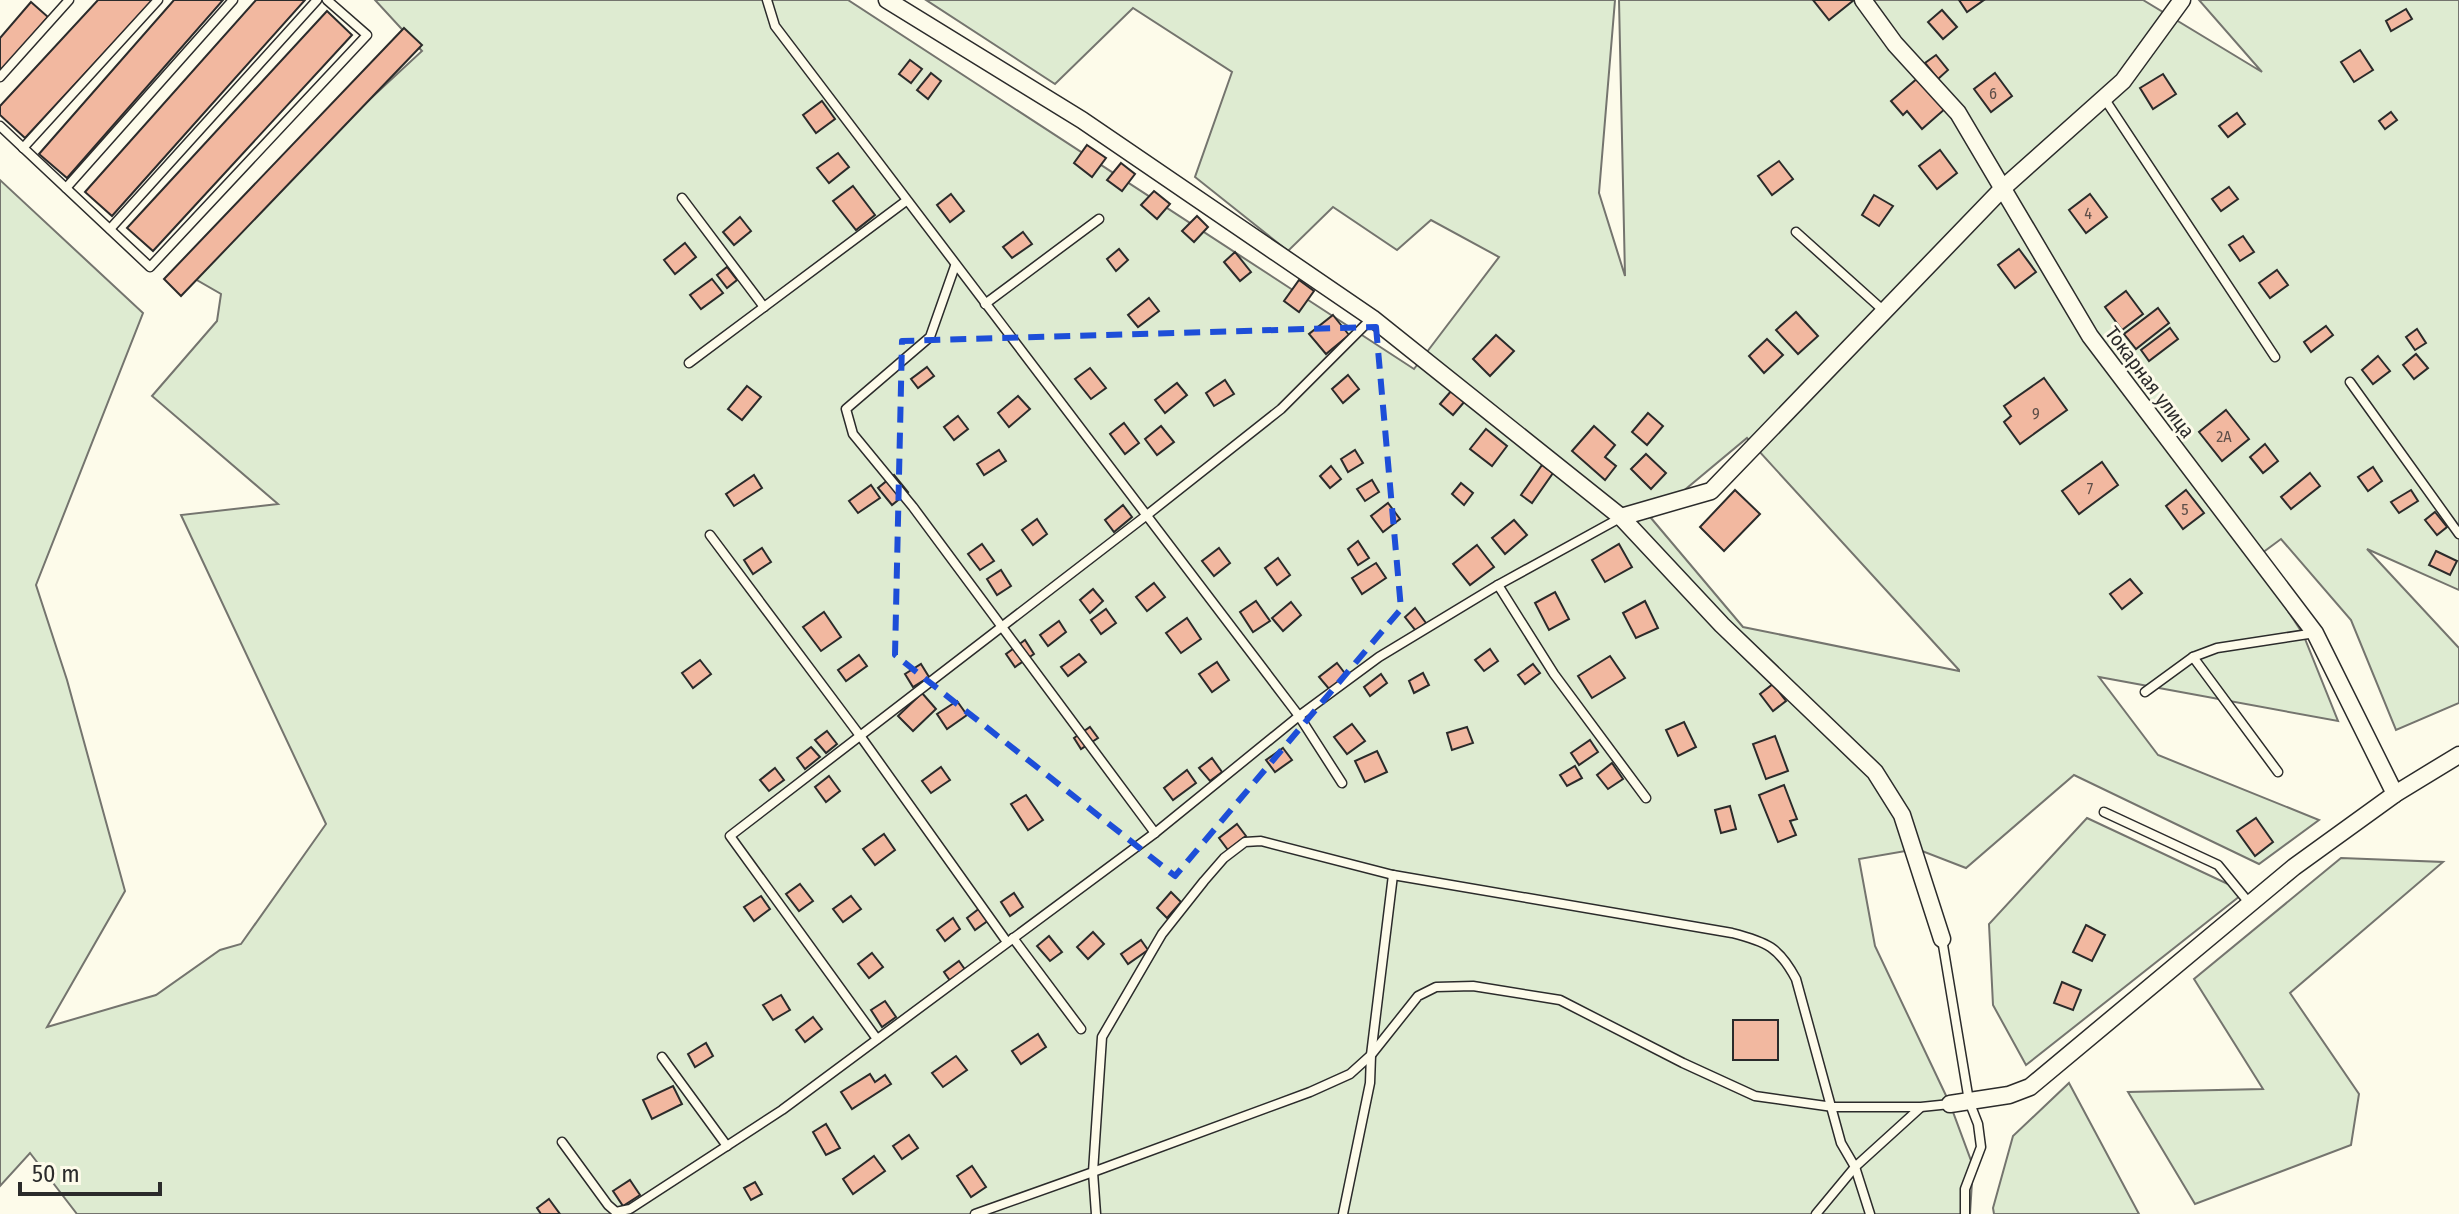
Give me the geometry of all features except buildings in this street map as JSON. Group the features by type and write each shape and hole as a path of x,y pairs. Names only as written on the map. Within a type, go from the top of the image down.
{"street":[{"path":"887,0 1082,120 1372,318 1621,517 1722,625 1875,772 1902,815 1942,939"},
{"name":"Токарная улица","path":"1863,0 1895,44 1958,113 2090,336 2315,633 2395,794"},
{"path":"1621,517 1711,491 2003,188 2123,81 2182,0"},
{"path":"1950,1104 2009,1095 2030,1087 2294,867 2395,794 2459,755"}],"lane":[{"path":"0,77 69,0"},
{"path":"23,148 158,0"},
{"path":"66,188 233,0"},
{"path":"110,229 317,0"},
{"path":"0,126 150,267 367,35 327,0"},
{"path":"767,0 775,26 1299,716 1342,783"},
{"path":"2104,98 2275,357"},
{"path":"682,198 764,307"},
{"path":"689,363 906,201"},
{"path":"985,304 1099,219"},
{"path":"1796,232 1884,311"},
{"path":"955,266 930,337 846,409 853,434 913,507 1155,833"},
{"path":"877,1039 730,836 1281,409 1372,318"},
{"path":"2350,382 2459,534"},
{"path":"562,1142 608,1205 616,1212 623,1213 782,1110 1155,833 1299,716 1379,657 1498,585 1621,517"},
{"path":"710,535 1010,940 1081,1029"},
{"path":"1498,585 1554,674 1646,798"},
{"path":"2145,692 2193,657 2217,648 2315,633"},
{"path":"2193,657 2278,772"},
{"path":"2104,812 2218,865 2250,904"},
{"path":"1096,1214 1093,1172 1102,1037 1162,934 1224,858 1245,842 1261,841 1393,875 1765,941 1785,958 1796,979 1841,1143 1855,1167 1870,1214"},
{"path":"1343,1214 1370,1083 1393,875"},
{"path":"1942,939 1969,1101 1978,1124 1981,1147 1965,1189 1965,1214"},
{"path":"975,1214 1310,1092 1350,1074 1371,1055 1418,996 1436,987 1473,986 1560,1000 1755,1096 1833,1107 1950,1104"},
{"path":"662,1057 727,1146"},
{"path":"1816,1214 1855,1167 1921,1107"}],"highlighted area":[{"path":"1376,327 1401,609 1175,876 895,655 902,341"}],"green space":[{"path":"375,0 848,0 1414,369 1499,257 1431,220 1397,250 1333,207 1288,251 1195,177 1232,72 1133,8 1055,84 926,0 1615,0 1599,193 1625,276 1619,0 2143,0 2262,72 2199,0 2459,0 2459,590 2367,549 2459,648 2459,703 2396,730 2351,620 2281,539 2254,559 2303,634 2338,721 2099,677 2158,755 2319,820 2259,864 2074,775 1966,868 1917,849 1859,859 1875,946 1950,1104 1973,1166 1970,1214 77,1214 30,1153 0,1186 0,180 143,313 36,585 67,680 125,891 47,1027 156,995 220,950 241,944 326,824 181,515 278,504 152,396 217,321 221,294 183,272 422,51","holes":["1747,438 1959,670 1743,627 1651,518"]},
{"path":"2087,818 2245,892 2026,1065 1993,1005 1989,924"},
{"path":"2341,858 2443,862 2290,993 2359,1094 2351,1145 2195,1204 2128,1092 2263,1089 2194,979"},
{"path":"2069,1083 2139,1214 1994,1214 2013,1136"}]}
